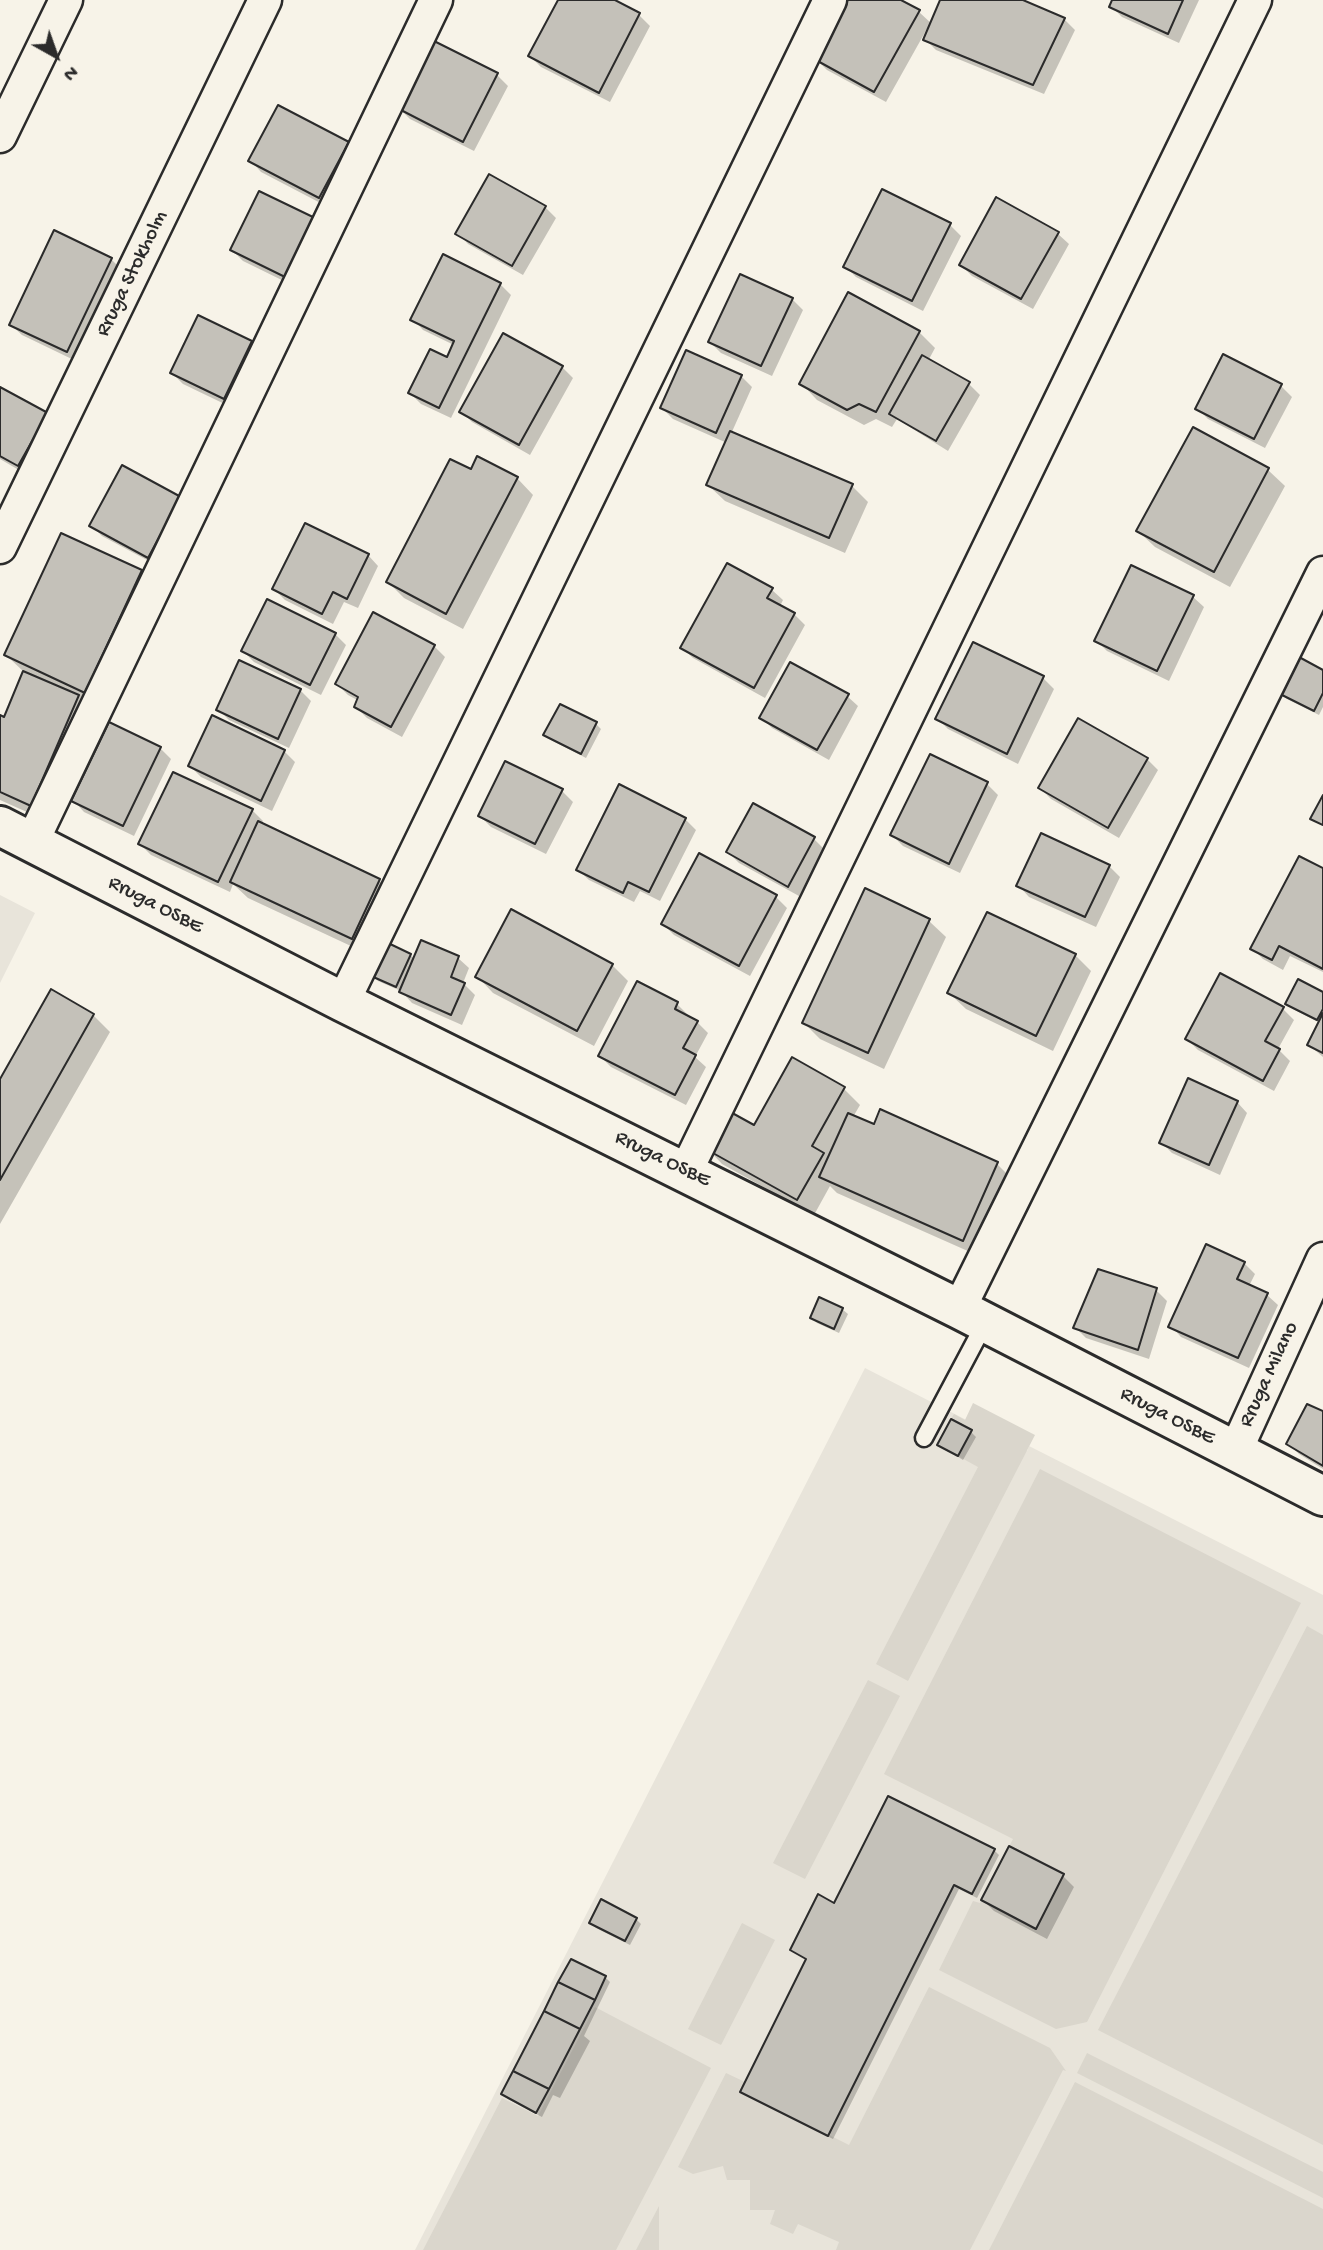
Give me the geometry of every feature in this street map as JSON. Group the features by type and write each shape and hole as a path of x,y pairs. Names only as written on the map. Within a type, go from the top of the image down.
{"street":[{"path":"0,136 66,0"},
{"name":"Rruga Stokholm","path":"0,547 265,0"},
{"path":"16,834 436,0"},
{"path":"343,1002 830,0"},
{"path":"686,1171 1255,0"},
{"path":"972,1316 1323,573"},
{"name":"Rruga OSBE","path":"16,834 343,1002 686,1171 1323,1496"},
{"name":"Rruga Milano","path":"1235,1452 1323,1259"}],"lane":[{"path":"924,1438 972,1316"}],"shaded area":[{"path":"0,895 35,913 0,983"},
{"path":"865,1368 1027,1451 1029,1446 1323,1595 1323,2250 415,2250"},
{"path":"973,1403 1035,1435 908,1681 876,1664 978,1467 958,1456 971,1430 951,1419 954,1414 965,1420"},
{"path":"1040,1469 1301,1603 1087,2022 1056,2029 939,1970 973,1901 980,1903 1013,1839 884,1774"},
{"path":"1307,1626 1323,1635 1323,2145 1098,2030"},
{"path":"868,1680 900,1696 805,1879 773,1863"},
{"path":"742,1923 775,1940 721,2045 688,2029"},
{"path":"929,1987 1050,2048 1066,2071 1063,2070 970,2250 836,2250 839,2242 798,2224 793,2234 770,2224 775,2210 750,2210 750,2180 727,2180 723,2166 693,2174 678,2167 726,2073 745,2082 741,2091 849,2145"},
{"path":"595,2007 711,2068 616,2250 423,2250 502,2098 538,2116"},
{"path":"1087,2053 1323,2172 1323,2198 1077,2073"},
{"path":"1075,2082 1323,2209 1323,2250 989,2250"},
{"path":"659,2206 659,2250 636,2250"}],"building":[{"path":"558,0 615,0 640,13 599,93 528,56"},
{"path":"847,0 901,0 920,10 874,92 814,59"},
{"path":"940,0 1023,0 1065,18 1033,85 923,40"},
{"path":"1112,0 1183,0 1168,34 1109,7"},
{"path":"432,40 498,73 463,142 397,108"},
{"path":"278,105 349,142 319,198 248,161"},
{"path":"489,174 546,206 512,266 455,234"},
{"path":"882,189 951,223 912,301 843,267"},
{"path":"259,191 315,218 285,277 230,250"},
{"path":"996,197 1059,232 1021,299 959,265"},
{"path":"54,230 112,258 67,352 9,325"},
{"path":"443,254 501,283 439,408 408,393 430,349 447,357 454,341 410,320"},
{"path":"740,274 793,298 761,366 708,342"},
{"path":"848,292 920,331 876,412 859,404 847,410 799,384"},
{"path":"198,315 252,341 224,399 170,373"},
{"path":"503,333 563,366 519,445 459,412"},
{"path":"686,350 742,375 716,433 660,408"},
{"path":"1223,354 1282,384 1254,439 1195,409"},
{"path":"922,355 970,382 936,441 889,414"},
{"path":"0,387 48,413 18,466 0,456"},
{"path":"1193,427 1269,468 1214,572 1136,531"},
{"path":"730,431 853,484 829,538 706,485"},
{"path":"477,456 518,477 446,614 386,582 450,459 471,469"},
{"path":"122,465 181,497 148,558 89,526"},
{"path":"305,523 369,554 347,599 333,592 322,614 272,589"},
{"path":"61,533 142,570 85,693 4,655"},
{"path":"727,563 773,588 767,598 795,613 754,688 680,648"},
{"path":"1131,565 1194,595 1157,671 1094,641"},
{"path":"267,599 336,633 310,685 241,651"},
{"path":"373,612 435,645 391,727 354,707 358,697 335,684"},
{"path":"973,642 1044,676 1007,754 935,719"},
{"path":"1299,657 1323,670 1323,693 1314,711 1280,694"},
{"path":"239,660 301,689 278,739 216,710"},
{"path":"790,662 849,694 817,750 759,718"},
{"path":"23,671 79,695 31,806 0,792 0,715 4,717"},
{"path":"560,704 597,722 581,754 543,735"},
{"path":"212,715 285,750 261,801 188,766"},
{"path":"1078,718 1148,758 1108,828 1038,788"},
{"path":"109,722 161,747 123,826 71,801"},
{"path":"930,754 988,782 949,864 890,835"},
{"path":"505,761 563,789 535,844 478,816"},
{"path":"173,772 253,809 218,882 138,844"},
{"path":"619,784 686,818 649,892 628,882 623,893 576,870"},
{"path":"1323,795 1323,825 1310,819"},
{"path":"753,803 815,837 788,887 726,852"},
{"path":"258,821 380,879 352,939 230,882"},
{"path":"1041,833 1110,865 1085,917 1016,886"},
{"path":"699,853 777,895 739,966 661,924"},
{"path":"1299,856 1323,868 1323,969 1279,946 1272,960 1250,949"},
{"path":"865,888 930,919 868,1053 802,1023"},
{"path":"511,909 613,964 577,1031 475,977"},
{"path":"987,912 1076,954 1036,1036 947,993"},
{"path":"421,940 459,956 451,977 465,983 451,1015 399,992"},
{"path":"386,942 411,954 396,987 371,976"},
{"path":"1220,973 1284,1007 1265,1041 1280,1049 1263,1081 1185,1039"},
{"path":"1298,979 1323,992 1323,1009 1317,1020 1285,1004"},
{"path":"637,981 678,1002 675,1009 698,1021 683,1048 696,1055 675,1095 598,1056"},
{"path":"51,989 94,1014 0,1180 0,1079"},
{"path":"1323,1013 1323,1053 1307,1045"},
{"path":"792,1057 845,1087 812,1146 824,1153 797,1200 704,1148 725,1109 754,1125"},
{"path":"1188,1078 1238,1101 1209,1165 1159,1143"},
{"path":"880,1109 998,1162 963,1241 819,1177 848,1113 874,1124"},
{"path":"1206,1244 1245,1262 1237,1279 1268,1293 1238,1358 1168,1327"},
{"path":"1098,1269 1157,1288 1138,1350 1073,1328"},
{"path":"819,1297 843,1308 834,1329 810,1318"},
{"path":"1307,1404 1323,1411 1323,1466 1286,1444"},
{"path":"951,1419 972,1430 958,1456 937,1445"},
{"path":"888,1796 995,1849 972,1894 954,1885 828,2136 740,2092 806,1959 790,1950 818,1894 834,1903"},
{"path":"1009,1846 1064,1874 1036,1929 981,1900"},
{"path":"601,1899 637,1918 625,1941 589,1923"},
{"path":"571,1959 606,1976 595,2000 558,1982"},
{"path":"558,1982 595,2000 580,2029 544,2011"},
{"path":"544,2011 580,2029 549,2089 513,2071"},
{"path":"513,2071 549,2089 536,2113 501,2094"}]}
